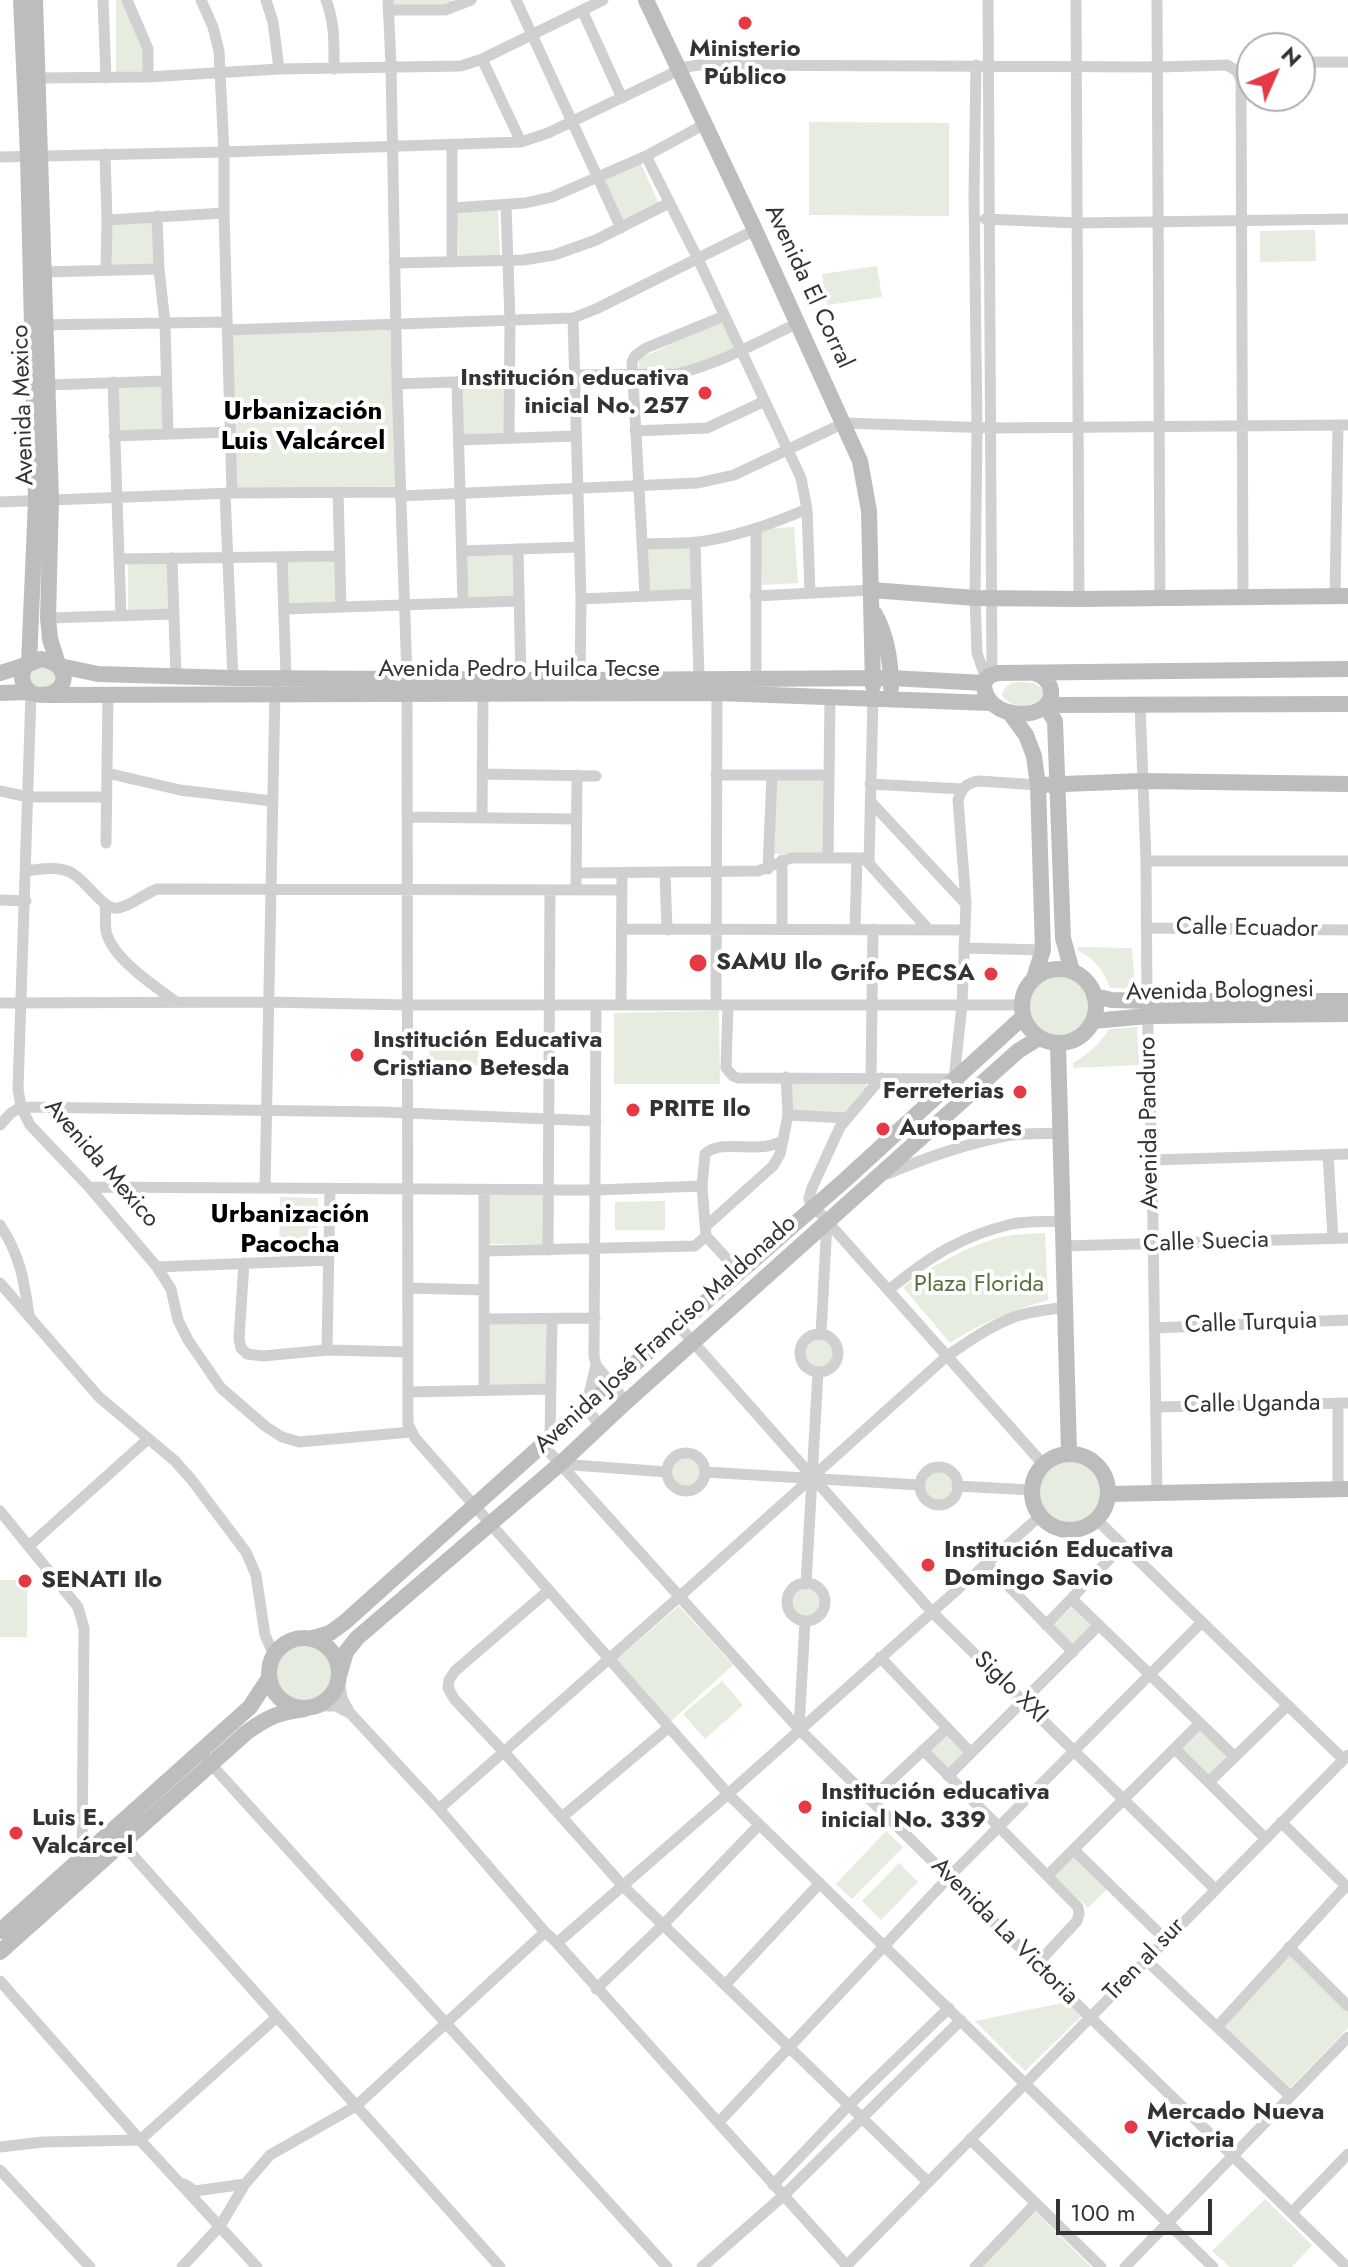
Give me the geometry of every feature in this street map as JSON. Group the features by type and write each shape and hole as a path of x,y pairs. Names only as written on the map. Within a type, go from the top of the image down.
{"street":[{"path":"0,673 28,664 41,659 59,665 63,683 60,688 37,693 22,681 28,664 44,500 34,155 21,0"},
{"name":"Avenida Mexico","path":"35,0 38,78 34,155 44,272 39,325 47,385 44,500 48,618 50,639 59,665"},
{"path":"103,0 106,78"},
{"path":"127,0 148,49 148,77"},
{"path":"201,0 219,51 224,152 228,558 233,678"},
{"path":"266,0 273,22 279,69"},
{"path":"326,0 334,32 334,69"},
{"path":"471,0 445,10 388,5 407,677 407,1417 411,1432 728,1794 1213,2267"},
{"path":"516,0 621,228"},
{"path":"38,78 148,77 279,69 448,67 482,59 603,0"},
{"name":"Avenida El Corral","path":"646,0 860,461 867,493 873,698"},
{"path":"988,0 975,219 977,428 987,679 984,694 990,703 1009,712 1030,713 1047,706 1348,704"},
{"path":"1076,0 1079,599"},
{"path":"1157,0 1160,598"},
{"path":"582,10 622,98"},
{"path":"482,59 521,142"},
{"path":"1316,62 1347,63"},
{"path":"0,157 521,142 533,140 572,122 678,68 700,65 1227,65 1236,70"},
{"path":"982,66 990,219 992,428 983,598"},
{"path":"1241,112 1243,597"},
{"path":"452,208 538,201 646,156 705,124"},
{"path":"452,145 452,262"},
{"path":"105,154 106,270"},
{"path":"646,156 801,478 807,509 810,593"},
{"path":"394,263 508,260 554,255 579,248 669,203"},
{"path":"506,205 510,320 509,437"},
{"path":"107,220 224,213"},
{"path":"157,216 165,323 168,434"},
{"path":"975,219 1077,223 1348,219"},
{"path":"39,325 395,325 573,318 755,230"},
{"path":"44,272 159,269"},
{"path":"645,596 632,362 639,352 724,316"},
{"path":"573,318 581,599 580,687"},
{"path":"574,375 676,374 705,367 798,323"},
{"path":"397,384 509,380"},
{"path":"47,385 166,381"},
{"path":"113,382 121,616"},
{"path":"457,383 463,603"},
{"path":"635,431 707,428 765,401"},
{"path":"0,502 228,493 400,494 578,490 698,483 734,475 844,423 977,428 1343,425 1342,596 983,598 872,590 755,596"},
{"path":"114,436 229,432"},
{"path":"459,440 576,436"},
{"path":"338,492 341,607"},
{"path":"642,544 695,542 738,534 807,509"},
{"path":"756,529 756,677"},
{"path":"695,542 699,678"},
{"path":"462,551 579,547"},
{"path":"518,549 521,680"},
{"path":"119,559 340,556"},
{"path":"265,1188 272,801 275,695 280,677 284,609 282,557"},
{"path":"172,558 176,676"},
{"path":"581,599 696,594"},
{"path":"284,609 519,601"},
{"name":"Avenida El Corral","path":"872,609 887,648 891,698"},
{"path":"48,618 174,614"},
{"name":"Avenida Pedro Huilca Tecse","path":"59,665 98,674 521,680 580,687 717,685 830,697 990,703"},
{"path":"1035,673 1348,669"},
{"path":"1035,673 1047,681 1051,689 1047,706"},
{"name":"Avenida Pedro Huilca Tecse","path":"0,693 483,694 699,678 717,685 756,677 987,679 1035,673"},
{"path":"717,685 716,928 726,1068 738,1078 954,1079"},
{"name":"Avenida Mexico","path":"37,693 28,797 18,1089 21,1107 30,1125 89,1187 157,1267 171,1289 178,1320 202,1364 221,1388 265,1426 282,1437 299,1442 411,1432"},
{"path":"482,817 483,694"},
{"path":"106,843 108,695"},
{"path":"828,858 830,697"},
{"path":"869,863 873,698"},
{"name":"Avenida Panduro","path":"1140,705 1146,861 1157,1494"},
{"path":"1047,706 1055,721 1063,938 1072,971"},
{"path":"1009,712 1026,735 1034,756 1038,785 1043,950 1034,978 1023,995 1022,1011 1029,1029 1039,1038 1058,1044 1083,1035 1093,1021 1096,1009 1094,996 1086,981 1072,971 1052,969 1034,978"},
{"path":"107,773 180,790 272,801"},
{"path":"482,774 596,776"},
{"path":"576,890 577,775"},
{"path":"716,775 829,775"},
{"path":"768,869 772,775"},
{"path":"968,1096 954,1079 962,1005 966,903 958,800 962,789 969,783 1038,785 1142,781 1348,784"},
{"path":"870,784 962,789"},
{"path":"4,794 107,797"},
{"path":"870,801 966,903"},
{"path":"408,817 576,819"},
{"path":"855,929 857,858"},
{"path":"576,873 758,871 782,860 864,858 929,930"},
{"path":"782,860 782,929"},
{"path":"1146,861 1348,861"},
{"path":"26,871 69,871 85,882 111,909 157,889 622,890"},
{"path":"621,1005 622,873"},
{"path":"665,874 667,930"},
{"path":"548,1250 550,890"},
{"path":"0,900 26,901"},
{"path":"105,906 107,933 112,945 144,978 176,1002"},
{"name":"Calle Ecuador","path":"1146,928 1348,930"},
{"path":"622,929 965,930"},
{"path":"873,929 872,1005 876,1078 846,1118 809,1198 1043,1464"},
{"path":"964,948 1043,950"},
{"name":"Avenida Bolognesi","path":"1094,996 1147,1009 1348,1014"},
{"name":"Avenida Bolognesi","path":"1093,1021 1147,1009 1348,1001"},
{"path":"0,1003 962,1005 1022,1011"},
{"path":"596,1005 596,1365 586,1407 600,1426"},
{"path":"310,1639 338,1628 476,1507 845,1180 1022,1011"},
{"name":"Avenida José Franciso Maldonado","path":"339,1677 342,1660 351,1644 560,1464 1018,1051 1039,1038"},
{"path":"1058,1044 1069,1453"},
{"path":"484,1251 695,1246 773,1166 780,1154 788,1115 786,1077"},
{"path":"0,1125 21,1107 596,1121"},
{"path":"788,1115 846,1118"},
{"path":"875,1179 914,1162 982,1142 1008,1136 1062,1133"},
{"path":"739,1272 706,1232 703,1159 713,1148 767,1146 783,1140"},
{"path":"1152,1160 1348,1154"},
{"path":"1328,1155 1333,1239"},
{"path":"826,1162 845,1180"},
{"path":"89,1187 596,1190 702,1186"},
{"path":"327,1350 330,1189"},
{"path":"484,1190 484,1390"},
{"path":"890,1289 927,1259 972,1236 1014,1223 1062,1221"},
{"path":"821,1334 827,1222"},
{"path":"0,1225 20,1263 29,1316"},
{"name":"Calle Suecia","path":"1063,1246 1348,1238"},
{"path":"157,1267 329,1260"},
{"path":"244,1263 239,1339 241,1348 247,1354 263,1356 327,1350 408,1352"},
{"path":"0,1283 99,1397 175,1461 246,1552 256,1575 265,1635 274,1655"},
{"path":"408,1288 484,1290"},
{"path":"439,1809 947,1356 993,1326 1014,1317 1065,1307"},
{"path":"484,1319 595,1318"},
{"path":"547,1442 552,1319"},
{"name":"Calle Turquia","path":"1154,1328 1348,1320"},
{"name":"Siglo XXI","path":"678,1325 932,1612 1215,1889"},
{"path":"818,1372 833,1366 838,1357 834,1342 821,1334"},
{"path":"818,1372 806,1365 801,1352 807,1339 821,1334"},
{"path":"596,1365 626,1402"},
{"path":"806,1584 818,1372"},
{"path":"408,1392 551,1389"},
{"path":"1109,1494 1343,1489 1343,1403"},
{"name":"Calle Uganda","path":"1156,1407 1343,1403"},
{"path":"30,1545 148,1439"},
{"name":"Avenida La Victoria","path":"547,1442 560,1464 799,1729 1347,2267"},
{"path":"1069,1453 1081,1455 1100,1467 1106,1476 1109,1494 1106,1507 1097,1520 1085,1528 1072,1530 1060,1529 1040,1516 1031,1490 1043,1464 1069,1453"},
{"path":"689,1454 698,1458 705,1472 699,1486 686,1491 673,1485 667,1472 674,1458 689,1454"},
{"path":"560,1464 667,1472"},
{"path":"936,1467 951,1472 957,1486 952,1499 938,1505 925,1498 920,1485 927,1471 936,1467"},
{"path":"705,1472 920,1485"},
{"path":"957,1486 1031,1490"},
{"path":"0,1511 78,1607 84,1628 82,1858"},
{"path":"557,1943 1040,1516"},
{"path":"1097,1520 1346,1757"},
{"path":"1046,1625 1123,1545"},
{"path":"986,1563 1073,1652"},
{"path":"806,1584 820,1591 824,1606 819,1615 805,1621 792,1615 787,1601 793,1589 806,1584"},
{"path":"548,1591 455,1671 448,1688 455,1700 662,1926 928,2182"},
{"path":"1072,1599 1235,1757"},
{"path":"799,1729 805,1621"},
{"path":"719,2122 949,1877 1202,1622"},
{"path":"948,1776 1099,1625"},
{"path":"339,1677 333,1693 311,1708 292,1707 273,1690 269,1666 274,1655 286,1643 298,1639 321,1643 333,1654 338,1665 342,1698 350,1713 847,2266"},
{"path":"880,1657 971,1753"},
{"path":"0,1952 117,1838 206,1758 250,1707 269,1678"},
{"path":"1209,1782 1288,1705"},
{"path":"206,1758 280,1712 336,1706 350,1713"},
{"path":"1048,1875 1200,1723"},
{"path":"562,1817 668,1728"},
{"path":"870,1800 947,1728"},
{"path":"1175,1749 1265,1838"},
{"path":"923,1750 1078,1907 1077,1921 1037,1964"},
{"name":"Tren al sur","path":"847,2266 1346,1757"},
{"path":"206,1758 667,2267"},
{"path":"1217,2027 1347,1887 1281,1822"},
{"path":"596,1989 662,1926 759,1825"},
{"path":"0,1931 82,1858 117,1838"},
{"path":"117,1838 500,2267"},
{"path":"1074,1850 1166,1940"},
{"path":"725,1985 820,1883"},
{"path":"182,2267 220,2226 245,2184 270,2155 356,2106 545,1932"},
{"path":"1289,1947 1348,2006"},
{"path":"1146,1960 1289,2095"},
{"path":"0,1981 257,2267"},
{"path":"773,2185 848,2106 949,2008"},
{"path":"0,2147 43,2142 140,2140 277,2017"},
{"path":"702,2267 783,2196 961,2020"},
{"path":"1125,2267 1348,2037"},
{"path":"970,2139 1101,2267"},
{"path":"1292,2212 1348,2154"},
{"path":"0,2170 90,2267"},
{"path":"175,2178 195,2191 245,2184"},
{"path":"975,2267 1036,2203"}],"green space":[{"path":"116,0 128,0 152,73 116,73"},
{"path":"392,0 452,0 454,5 393,7"},
{"path":"809,122 949,123 949,216 809,215"},
{"path":"640,162 660,206 624,224 603,179"},
{"path":"498,210 500,257 459,259 456,211"},
{"path":"160,220 161,267 112,268 110,223"},
{"path":"1315,230 1316,261 1260,262 1260,231"},
{"path":"877,266 882,297 827,305 822,274"},
{"path":"722,320 736,349 690,369 639,372 639,359"},
{"path":"390,330 395,486 237,488 232,334"},
{"path":"163,384 165,432 118,433 116,386"},
{"path":"461,387 508,389 510,435 462,437"},
{"path":"794,527 798,583 762,585 758,529"},
{"path":"693,546 694,592 647,594 645,547"},
{"path":"515,552 516,597 466,599 465,554"},
{"path":"337,560 338,605 286,606 285,562"},
{"path":"169,562 170,611 128,612 128,564"},
{"path":"40,666 59,671 53,687 36,689 27,674"},
{"path":"1017,682 1039,686 1044,692 1042,700 1025,705 1010,703 1002,695 1003,692 1007,686"},
{"path":"776,779 824,779 824,854 774,854"},
{"path":"1078,947 1132,948 1135,989 1110,988 1098,966 1078,951"},
{"path":"1059,976 1081,985 1090,1007 1081,1029 1059,1038 1037,1029 1028,1007 1037,985"},
{"path":"719,1011 720,1084 614,1084 614,1013"},
{"path":"1137,1027 1139,1065 1073,1068 1073,1063 1093,1048 1109,1029"},
{"path":"429,1034 479,1035 478,1065 429,1065"},
{"path":"791,1083 864,1083 871,1089 843,1114 794,1111 790,1106"},
{"path":"488,1195 545,1195 544,1244 488,1244"},
{"path":"280,1197 318,1198 317,1254 279,1254"},
{"path":"665,1201 665,1230 615,1230 615,1202"},
{"name":"Plaza Florida","path":"1045,1233 1048,1300 997,1318 950,1343 903,1287 939,1264 978,1245 1006,1236"},
{"path":"489,1324 546,1324 546,1385 487,1386"},
{"path":"819,1339 829,1343 833,1353 829,1363 819,1367 809,1363 805,1353 809,1343"},
{"path":"687,1458 697,1462 701,1472 697,1482 687,1486 677,1482 673,1472 677,1462"},
{"path":"1071,1458 1084,1460 1095,1468 1103,1479 1103,1505 1095,1516 1084,1524 1071,1526 1058,1524 1047,1516 1039,1505 1037,1492 1039,1479 1047,1468 1058,1460"},
{"path":"940,1472 950,1476 954,1486 950,1496 940,1500 930,1496 926,1486 930,1476"},
{"path":"0,1580 27,1580 27,1637 0,1637"},
{"path":"806,1588 816,1592 820,1602 816,1612 806,1616 796,1612 792,1602 796,1592"},
{"path":"679,1606 733,1665 669,1723 615,1661"},
{"path":"1073,1606 1094,1627 1073,1647 1053,1626"},
{"path":"304,1643 315,1645 325,1652 332,1662 332,1684 325,1694 315,1701 304,1703 293,1701 283,1694 276,1684 274,1673 276,1662 283,1652 293,1645"},
{"path":"722,1681 743,1705 705,1739 683,1714"},
{"path":"1201,1730 1229,1758 1209,1778 1181,1750"},
{"path":"947,1732 967,1753 948,1772 928,1752"},
{"path":"886,1831 903,1847 852,1899 836,1884"},
{"path":"1074,1854 1108,1888 1088,1908 1054,1875"},
{"path":"899,1863 918,1882 881,1920 862,1901"},
{"path":"1290,1954 1348,2011 1348,2028 1289,2089 1223,2027"},
{"path":"1067,2002 1082,2016 1025,2071 975,2021"},
{"path":"1265,2199 1312,2245 1292,2267 1230,2267 1212,2251"},
{"path":"1036,2212 1091,2267 981,2267"}],"place":[{"name":"Ministerio Público","path":"745,23"},
{"name":"Institución educativa inicial No. 257","path":"705,393"},
{"name":"SAMU Ilo","path":"698,963"},
{"name":"Grifo PECSA","path":"991,974"},
{"name":"Institución Educativa Cristiano Betesda","path":"357,1055"},
{"name":"Ferreterias","path":"1020,1092"},
{"name":"PRITE Ilo","path":"633,1110"},
{"name":"Autopartes","path":"883,1129"},
{"name":"Institución Educativa Domingo Savio","path":"928,1565"},
{"name":"SENATI Ilo","path":"25,1581"},
{"name":"Institución educativa inicial No. 339","path":"805,1807"},
{"name":"Luis E. Valcárcel","path":"16,1833"},
{"name":"Mercado Nueva Victoria","path":"1131,2127"}],"district":[{"name":"Urbanización Luis Valcárcel","path":"303,428"},
{"name":"Urbanización Pacocha","path":"290,1231"}]}
